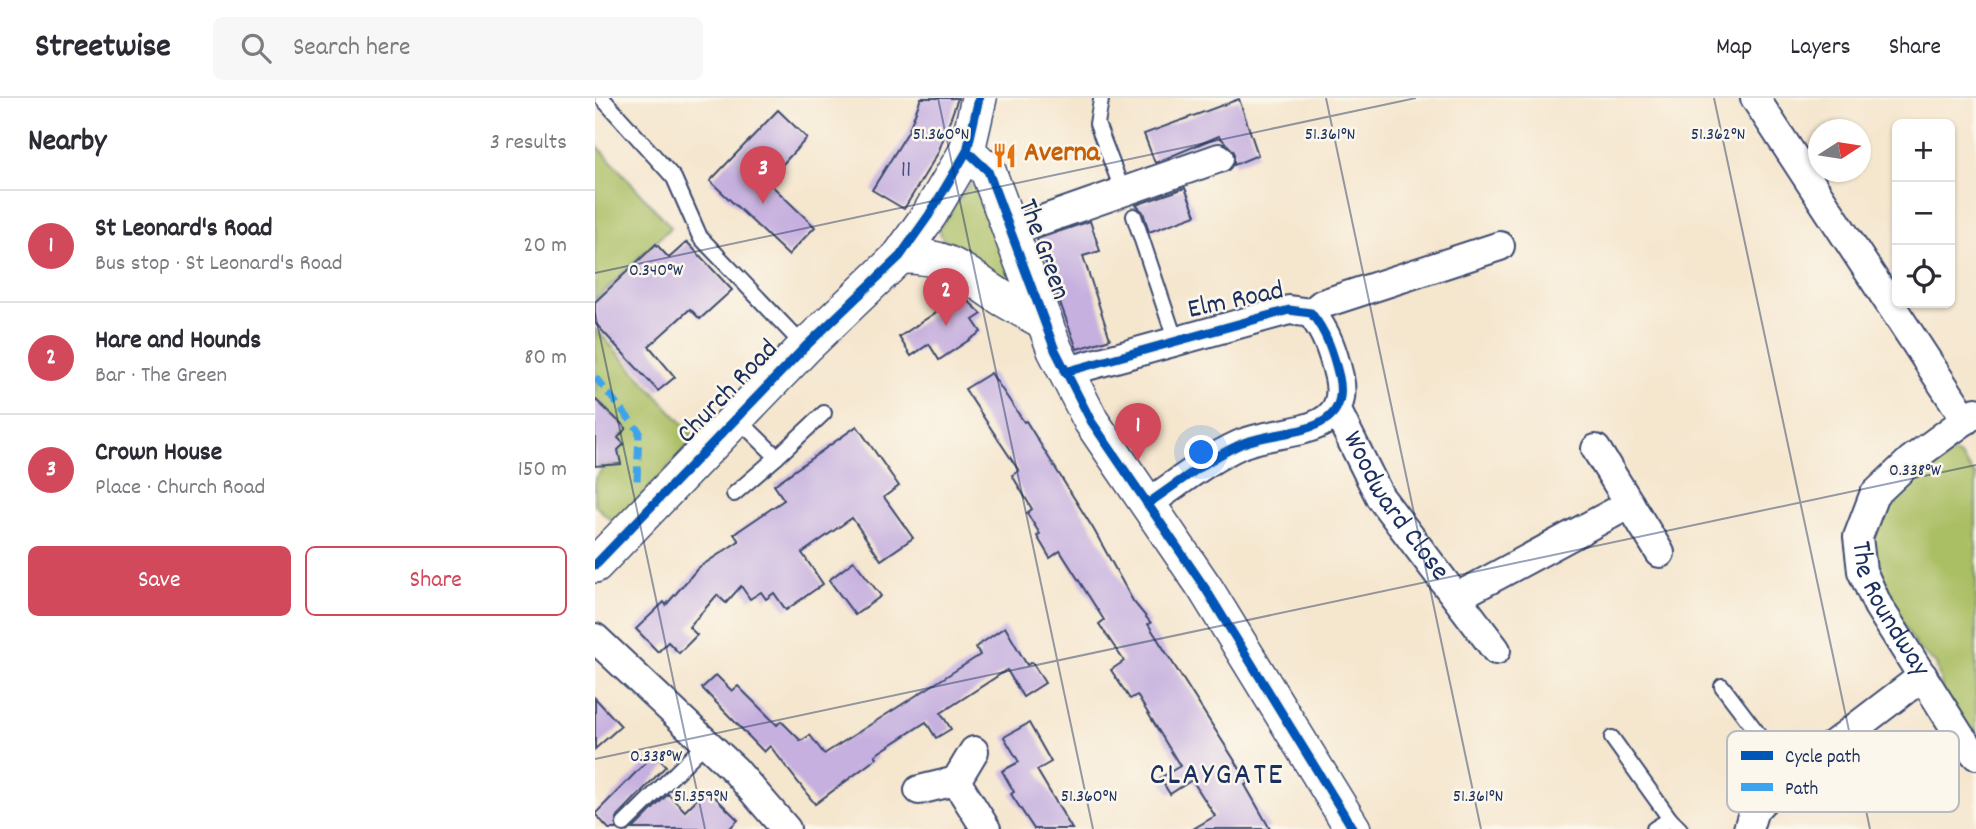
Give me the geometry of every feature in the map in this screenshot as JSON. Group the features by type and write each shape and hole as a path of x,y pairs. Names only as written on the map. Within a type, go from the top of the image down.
{"street":[{"name":"Church Road","path":"595,565 805,347 900,256 929,215 967,151 979,98"},
{"path":"1755,98 1971,416"},
{"name":"The Green","path":"967,151 988,171 1065,372 1091,421 1220,612 1353,829"},
{"path":"1011,231 1128,204 1219,158"},
{"name":"Elm Road","path":"1065,372 1175,339 1289,310 1311,313 1332,300 1500,246"},
{"name":"The Green","path":"900,256 920,255 958,266 1000,297 1045,322"},
{"name":"Elm Road","path":"1311,313 1325,331 1334,353 1342,399 1337,411"},
{"path":"1147,504 1240,444 1309,427 1330,418 1337,411"},
{"name":"Woodward Close","path":"1337,411 1380,497 1496,650"},
{"name":"The Roundway","path":"1957,731 1878,606 1862,571 1858,537 1874,495 1911,460 1971,416"},
{"path":"1596,449 1660,553"},
{"name":"Woodward Close","path":"1457,597 1630,504"},
{"path":"595,638 735,770 786,829"},
{"path":"1851,731 1923,676"},
{"name":"The Roundway","path":"1959,734 1976,755"},
{"path":"919,790 956,781 974,751"},
{"path":"956,781 986,829"},
{"path":"1748,829 1753,812"}],"lane":[{"path":"602,98 674,178 699,237 805,347"},
{"path":"1101,100 1097,124 1175,339"},
{"path":"734,494 824,413"},
{"path":"737,418 777,457"},
{"path":"1722,686 1756,731"},
{"path":"1612,738 1675,824 1654,829"},
{"path":"624,824 706,743"}],"green space":[{"path":"595,143 671,227 595,300"},
{"path":"969,185 977,185 1017,280 1008,287 957,255 942,238 939,228"},
{"path":"595,328 696,438 615,524 595,505 595,478 602,470 598,464 602,460 607,465 615,465 619,460 618,438 626,428 595,399"},
{"path":"1943,450 1959,455 1976,476 1976,741 1943,691 1936,664 1917,648 1869,563 1871,519 1882,504"}],"building":[{"path":"921,98 958,98 938,153 904,209 872,190 908,132"},
{"path":"1239,99 1258,155 1234,165 1234,152 1219,136 1155,163 1144,134"},
{"path":"778,110 807,138 767,181 815,227 788,255 710,181"},
{"path":"1185,188 1196,215 1149,232 1143,212 1136,205"},
{"path":"1090,221 1100,251 1083,256 1110,339 1077,349 1037,239"},
{"path":"687,242 732,290 700,319 690,309 649,346 675,377 658,391 595,323 595,302 656,244 669,258"},
{"path":"962,295 982,314 973,320 981,332 939,360 929,344 911,356 899,337"},
{"path":"991,373 1024,422 1026,421 1094,530 1133,601 1151,623 1148,624 1249,783 1245,785 1270,829 1193,829 1215,816 1192,780 1170,794 1160,778 1180,766 1137,695 1130,699 1111,670 1124,661 1099,624 1104,620 1060,551 1050,558 1027,513 1032,509 1012,475 1019,471 965,389"},
{"path":"595,399 626,428 618,438 624,444 618,450 621,464 595,466"},
{"path":"857,426 899,486 884,497 913,538 881,560 852,518 802,553 823,584 786,610 774,593 766,599 761,592 750,599 741,586 726,603 717,595 689,627 697,635 679,653 668,642 658,652 636,629 664,602 666,605 698,568 739,541 734,534 784,500 774,485"},
{"path":"854,561 881,596 855,615 829,580"},
{"path":"1005,627 1027,665 1032,662 1045,683 1023,697 1007,670 941,713 951,729 936,738 926,722 875,755 877,758 815,804 770,746 764,752 702,688 716,675 732,691 738,686 777,725 781,721 801,741 810,735 824,754 980,655 976,647"},
{"path":"595,698 621,726 595,749"},
{"path":"1029,723 1051,762 1037,770 1072,829 1034,829 1011,794 1014,792 1002,771 1019,762 1004,737"},
{"path":"654,754 666,766 617,817 616,829 609,829 595,814"},
{"path":"707,789 738,820 729,829 633,829 668,794 685,811"}],"marked path":[{"path":"595,377 639,431 637,483"}],"cycle path":[{"path":"595,565 805,347 900,256 929,215 967,151 979,98"},
{"path":"967,151 988,171 1055,350 1091,421 1205,588 1353,829"},
{"path":"1065,372 1289,310 1311,313 1321,328 1332,351 1339,377 1340,397 1334,412 1308,428 1239,445 1203,465 1147,504"}],"place":[{"name":"Averna","path":"1004,155"},
{"name":"Crown House","path":"763,204"},
{"name":"Hare and Hounds","path":"946,326"},
{"name":"St Leonard's Road","path":"1138,461"}],"district":[{"name":"CLAYGATE","path":"1217,777"}]}
